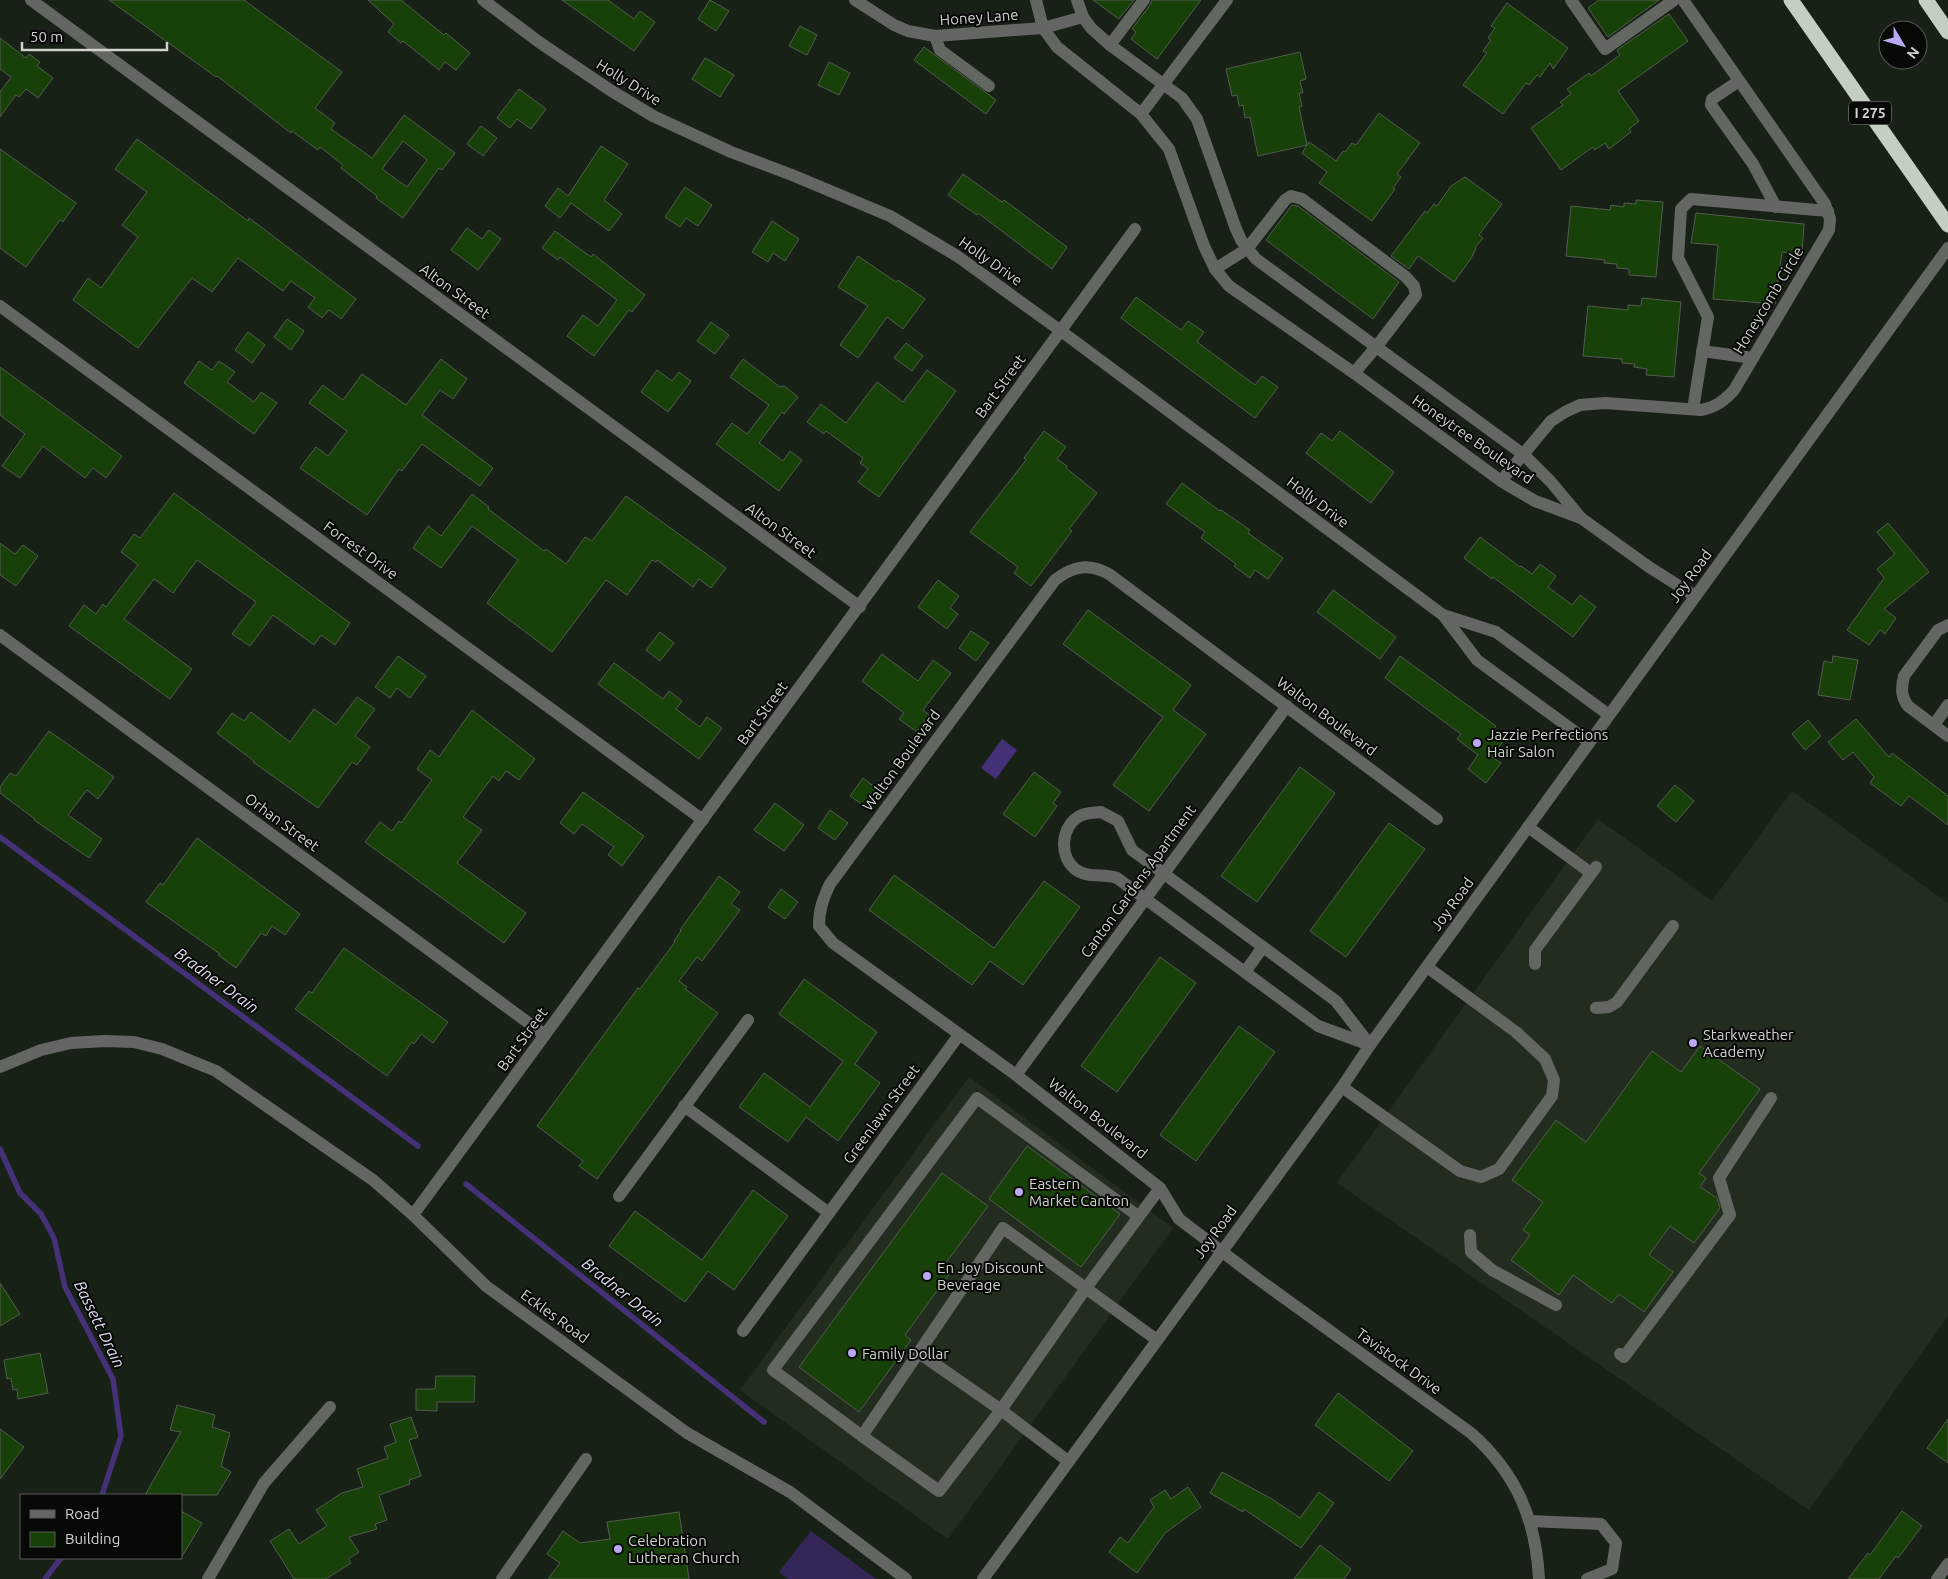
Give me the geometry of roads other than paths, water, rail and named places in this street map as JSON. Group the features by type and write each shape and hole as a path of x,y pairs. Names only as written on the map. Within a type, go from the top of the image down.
{"highway":[{"name":"I 275","path":"1791,0 1948,225"},
{"path":"1926,0 1948,32"}],"street":[{"name":"Alton Street","path":"31,0 860,607"},
{"name":"Holly Drive","path":"483,0 539,42 610,90 654,116 731,152 816,184 890,216 957,256 1443,615 1477,660 1589,742"},
{"name":"Honey Lane","path":"856,0 894,25 908,31 935,36 1043,28 1083,17"},
{"name":"Honeytree Boulevard","path":"1036,0 1043,28 1057,47 1141,114 1169,149 1214,269 1230,286 1354,373 1501,481 1535,501 1581,518"},
{"name":"Honeytree Boulevard","path":"1076,0 1090,28 1182,98 1197,119 1236,229 1247,249 1256,258 1524,456 1552,482 1581,518 1649,567 1695,596"},
{"path":"1110,45 1144,0"},
{"path":"1141,114 1227,0"},
{"path":"1572,0 1605,49 1674,0"},
{"path":"1683,0 1828,211"},
{"path":"935,36 940,50 989,86"},
{"path":"1739,81 1712,99 1711,105 1753,164 1776,206"},
{"path":"1214,269 1247,249 1285,200 1291,196 1302,200 1330,220 1406,277 1414,286 1416,295 1354,373"},
{"path":"1693,409 1708,317 1678,258 1681,209 1691,199 1828,211"},
{"name":"Honeycomb Circle","path":"1501,481 1552,421 1580,405 1605,403 1693,409 1713,407 1724,401 1734,390 1829,230 1830,219 1828,211"},
{"name":"Bart Street","path":"413,1215 1135,229"},
{"name":"Joy Road","path":"983,1579 1221,1250 1342,1087 1370,1045 1609,714 1948,248"},
{"name":"Forrest Drive","path":"0,306 702,820"},
{"path":"1702,352 1753,358"},
{"name":"Walton Boulevard","path":"1221,1250 1179,1219 1160,1188 1016,1075 833,943 819,926 819,912 830,884 1055,580 1064,572 1083,566 1099,569 1109,574 1438,819"},
{"name":"Holly Drive","path":"1443,615 1496,632 1609,714"},
{"path":"1943,627 1904,676 1901,685 1904,700 1908,706 1948,736"},
{"name":"Orhan Street","path":"0,635 546,1035"},
{"path":"1934,725 1948,705"},
{"name":"Canton Gardens Apartment","path":"1016,1075 1286,706"},
{"path":"1101,812 1111,816 1122,828 1132,850 1336,1001 1370,1045 1318,1026 1117,878 1109,875 1088,875 1076,869 1069,861 1064,848 1065,834 1070,824 1078,817 1088,813 1101,812"},
{"path":"1528,827 1593,870 1535,950 1535,964"},
{"path":"1596,1008 1609,1007 1617,1002 1673,926"},
{"path":"1246,972 1263,947"},
{"path":"1342,1087 1460,1171 1481,1177 1499,1168 1552,1096 1554,1080 1545,1059 1516,1032 1427,967"},
{"path":"619,1196 748,1020"},
{"name":"Greenlawn Street","path":"743,1331 959,1035"},
{"name":"Eckles Road","path":"0,1067 41,1050 71,1043 104,1041 134,1042 162,1049 216,1071 373,1180 413,1215 486,1286 687,1433 790,1492 906,1579"},
{"path":"1138,1216 977,1098 773,1370 939,1491 1001,1410 1086,1288 1160,1188"},
{"path":"1620,1354 1624,1357 1730,1215 1718,1178 1770,1098"},
{"path":"684,1106 829,1213"},
{"path":"862,1436 1003,1228 1157,1340"},
{"path":"1470,1235 1471,1252 1492,1270 1556,1306"},
{"name":"Tavistock Drive","path":"1221,1250 1258,1279 1471,1433 1498,1459 1509,1475 1530,1521 1538,1554 1540,1579"},
{"path":"919,1353 1001,1410 1068,1461"},
{"path":"208,1579 264,1482 330,1407"},
{"path":"502,1579 586,1459"},
{"path":"1530,1521 1601,1524 1616,1543 1612,1569 1588,1579"},
{"path":"1937,1579 1948,1564"}],"waterway":[{"name":"Bradner Drain","path":"0,837 418,1146"},
{"name":"Bassett Drain","path":"0,1149 20,1193 41,1214 54,1238 65,1287 113,1379 121,1436 102,1494"},
{"name":"Bradner Drain","path":"466,1184 764,1422"},
{"name":"Bassett Drain","path":"45,1579 60,1559"}],"place":[{"name":"Jazzie Perfections Hair Salon","path":"1477,743"},
{"name":"Starkweather Academy","path":"1693,1043"},
{"name":"Eastern Market Canton","path":"1019,1192"},
{"name":"En Joy Discount Beverage","path":"927,1276"},
{"name":"Family Dollar","path":"852,1353"},
{"name":"Celebration Lutheran Church","path":"618,1549"}]}
